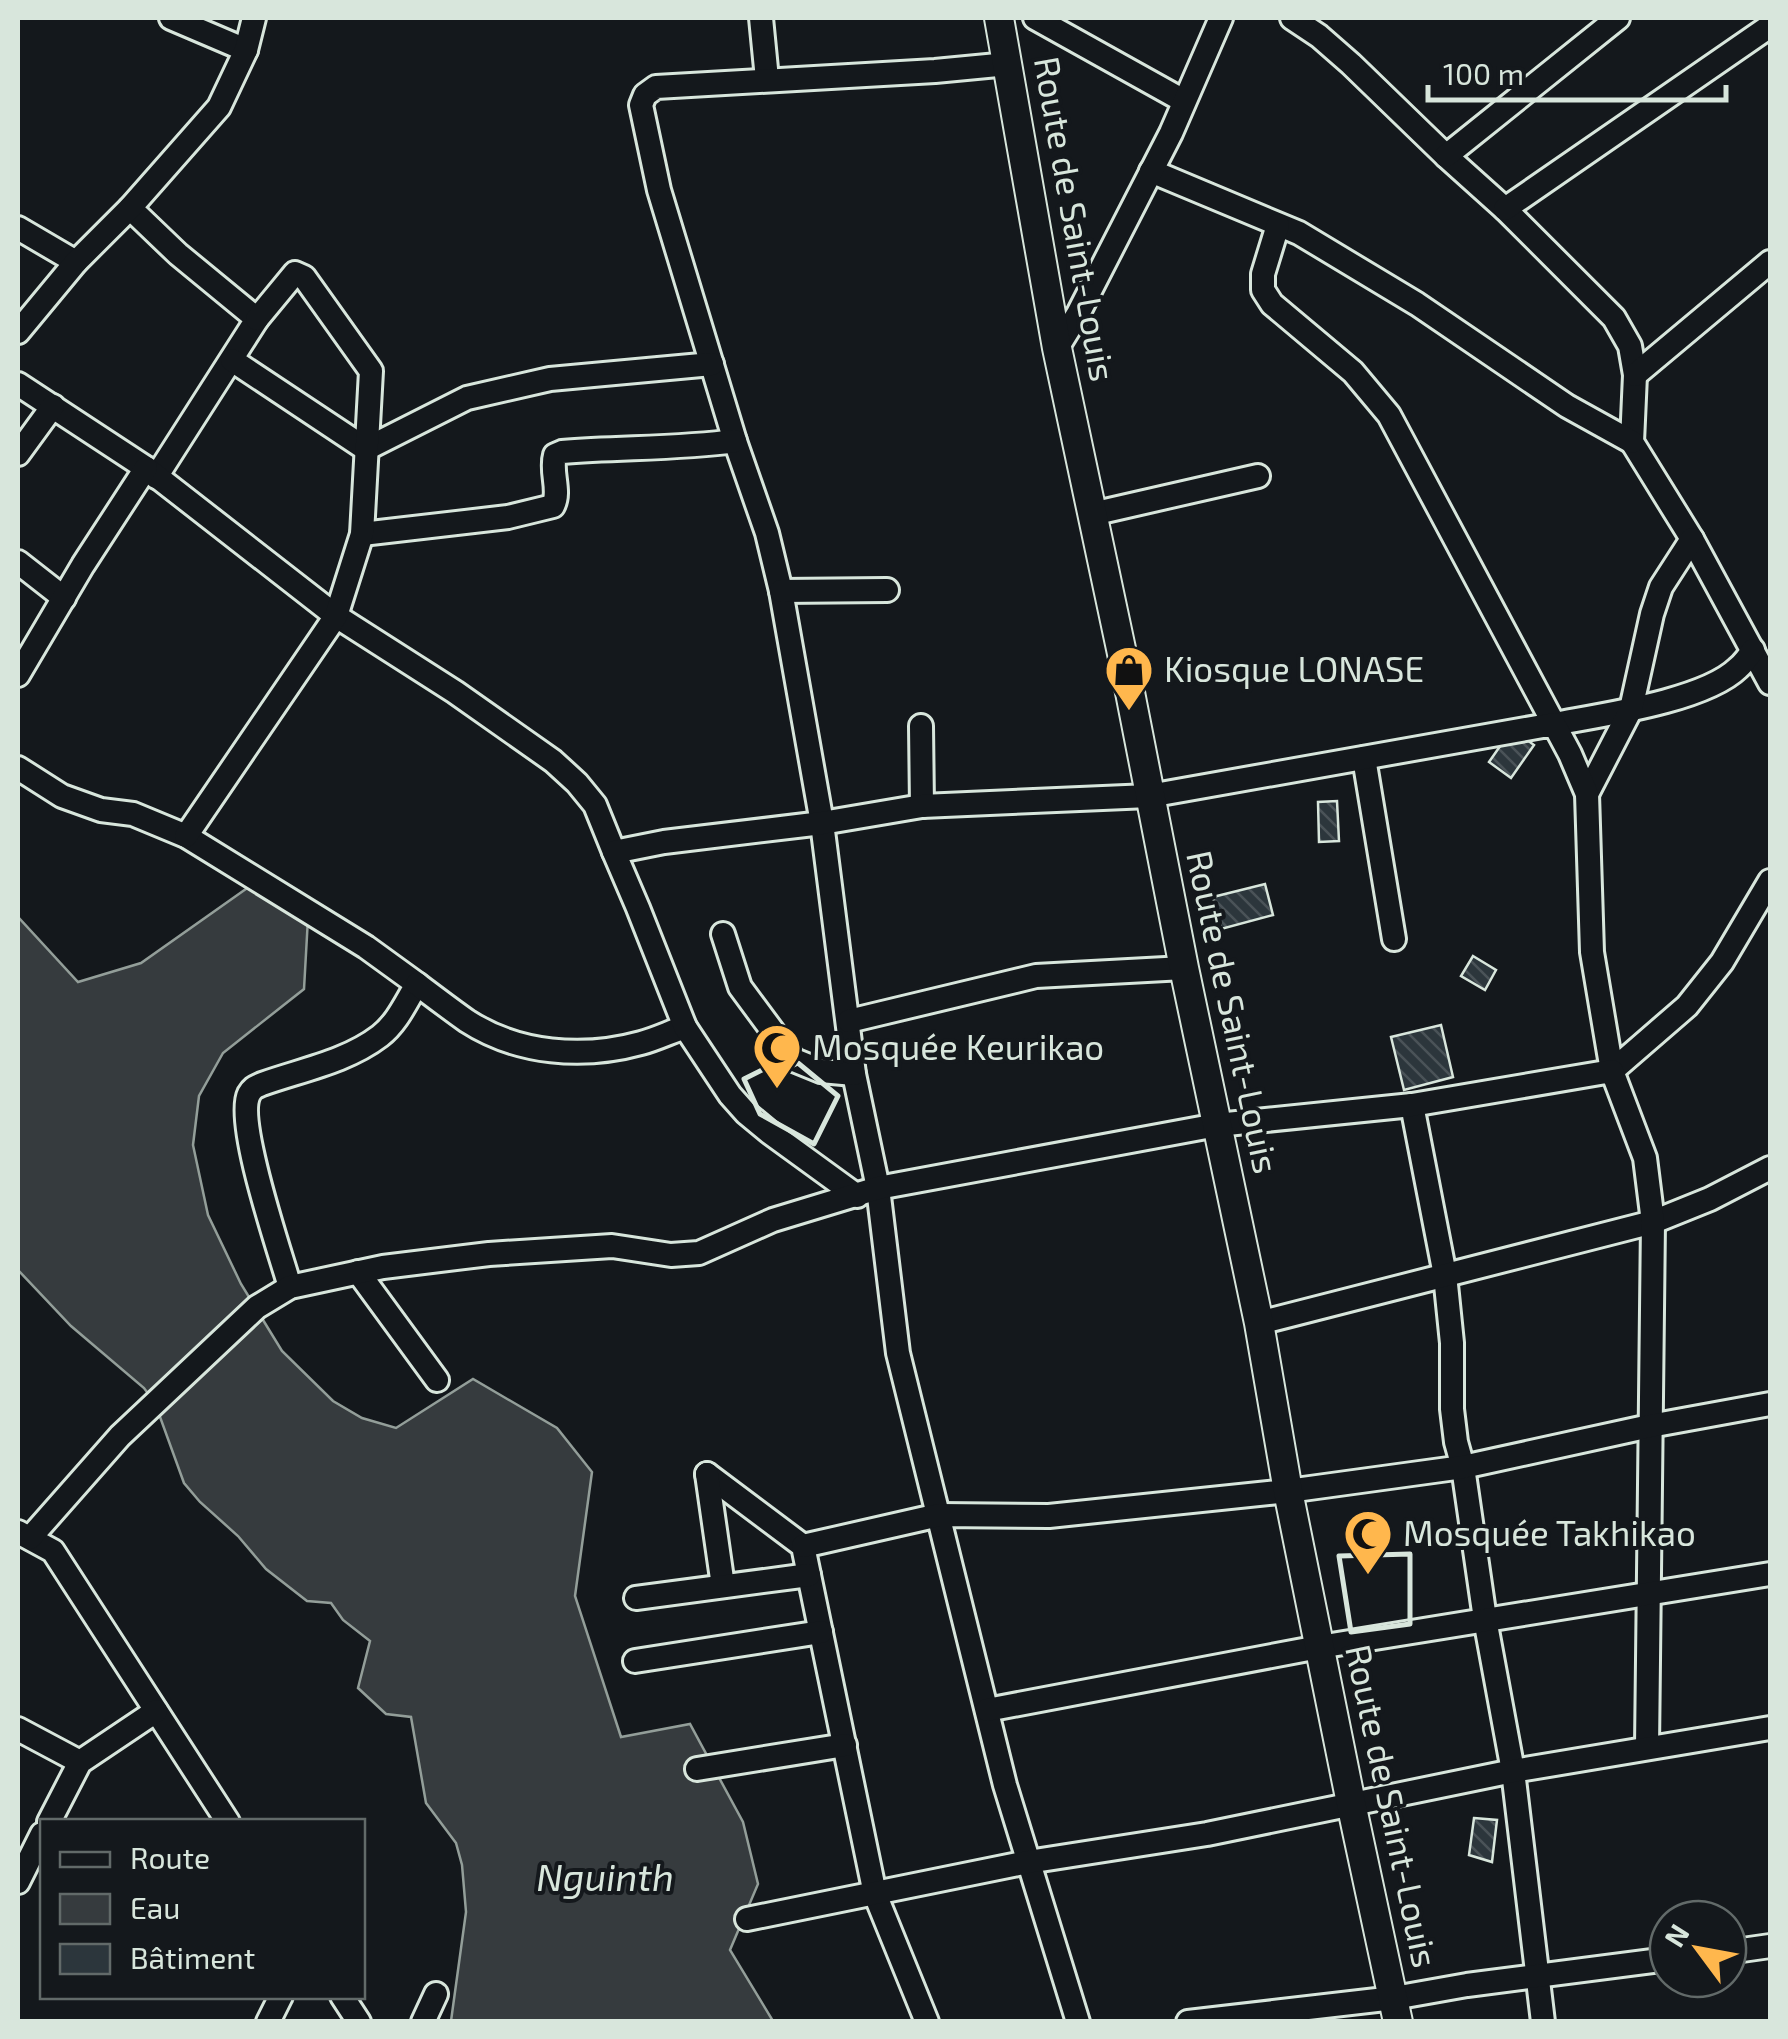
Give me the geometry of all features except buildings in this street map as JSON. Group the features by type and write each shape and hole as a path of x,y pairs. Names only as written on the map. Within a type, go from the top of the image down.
{"main road":[{"name":"Route de Saint-Louis","path":"999,18 1057,348 1259,1323 1319,1647 1396,2010"}],"street":[{"path":"171,18 246,50"},
{"path":"18,332 76,262 130,208 218,107 246,50 254,18"},
{"path":"761,18 767,79"},
{"path":"1035,18 1184,101"},
{"path":"1057,348 1171,134 1220,18"},
{"path":"1292,18 1351,64 1614,318 1630,346 1636,375 1632,442"},
{"path":"1446,156 1618,18"},
{"path":"1505,209 1770,26"},
{"path":"1008,64 656,87 645,94 642,106 658,190 767,533 781,591 822,823 867,1192 898,1353 1005,1785 1078,2022"},
{"path":"1151,171 1298,233 1417,304 1568,406 1632,442 1692,539 1770,683"},
{"path":"130,208 256,319"},
{"path":"1278,225 1262,274 1264,290 1272,304 1353,372 1389,416 1570,754 1587,794 1592,952 1612,1071 1645,1158 1653,1222 1647,1748"},
{"path":"18,228 76,262"},
{"path":"1636,375 1770,262"},
{"path":"18,675 64,598 232,360 256,319 290,277 295,273 304,277 371,371 362,534 336,616 186,836"},
{"path":"232,360 366,448"},
{"path":"366,448 467,398 550,379 712,364"},
{"path":"18,384 151,473 336,616 454,692 577,783 595,805 685,1027 730,1095 746,1113 867,1192"},
{"path":"18,454 53,406"},
{"path":"362,534 508,516 552,506 556,499 553,462 555,455 562,452 614,447 689,448 735,441"},
{"path":"1092,514 1258,476"},
{"path":"1587,794 1631,709 1660,588 1692,539"},
{"path":"18,562 64,598"},
{"path":"781,591 887,590"},
{"path":"614,852 922,806 1149,796 1364,758 1631,709 1694,693 1736,670 1754,650"},
{"path":"921,726 922,806"},
{"path":"1364,758 1394,939"},
{"path":"18,768 62,796 101,810 133,814 186,836 366,947 469,1022 502,1039 534,1049 590,1052 640,1043 685,1027"},
{"path":"226,1819 53,1551 24,1535 120,1436 257,1307 290,1287 358,1272 489,1254 612,1246 671,1255 699,1253 773,1220 867,1192 1217,1125 1412,1106 1612,1071 1688,1006 1722,962 1770,881"},
{"path":"722,934 740,987 794,1060 821,1071 854,1074"},
{"path":"849,1021 1036,976 1184,968"},
{"path":"290,1287 254,1168 249,1094 262,1084 339,1059 382,1035 398,1017 416,984"},
{"path":"1412,1106 1445,1274 1456,1442 1514,1771 1543,2022"},
{"path":"1259,1323 1653,1222 1710,1199 1770,1168"},
{"path":"358,1272 437,1380"},
{"path":"803,1546 938,1515 1049,1516 1288,1491 1463,1467 1770,1404"},
{"path":"724,1586 707,1474 803,1546 874,1894 927,2022"},
{"path":"636,1598 809,1574"},
{"path":"987,1710 1319,1647 1770,1574"},
{"path":"635,1661 821,1632"},
{"path":"51,1819 80,1762 156,1711"},
{"path":"746,1920 1028,1862 1207,1834 1514,1771 1770,1728"},
{"path":"18,1729 80,1762"},
{"path":"697,1769 845,1745"},
{"path":"27,1880 40,1840"},
{"path":"1188,2022 1396,2010 1467,1985 1648,1962"},
{"path":"423,2022 436,1994"},
{"path":"344,1999 359,2022"}],"water":[{"name":"Nguinth","path":"253,884 308,918 304,989 223,1053 199,1096 193,1145 208,1215 241,1284 282,1351 333,1401 362,1418 396,1428 473,1379 557,1428 592,1472 575,1596 621,1737 690,1724 743,1822 758,1884 730,1950 773,2021 451,2021 466,1912 462,1865 456,1843 426,1803 411,1717 386,1714 358,1688 370,1641 343,1620 331,1603 307,1601 266,1569 238,1536 200,1502 184,1483 155,1403 144,1388 71,1326 18,1270 18,917 78,982 141,963"}],"wall":[{"path":"787,1063 789,1067 798,1063 838,1096 814,1144 760,1114 744,1079 787,1063"},
{"path":"1410,1554 1410,1624 1351,1632 1339,1556 1410,1554"}],"place":[{"name":"Kiosque LONASE","path":"1129,712"},
{"name":"Mosquée Keurikao","path":"777,1090"},
{"name":"Mosquée Takhikao","path":"1368,1576"}]}
